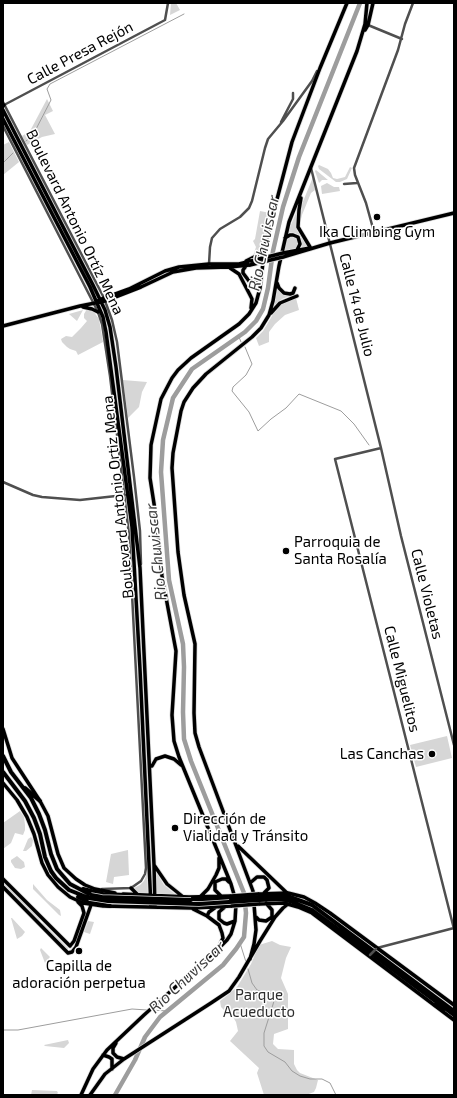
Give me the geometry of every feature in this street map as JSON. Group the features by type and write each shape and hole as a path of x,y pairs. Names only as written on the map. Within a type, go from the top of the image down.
{"highway":[{"path":"3,756 11,772 31,798 39,814 54,862 62,876 79,890 90,896 102,897 191,900 260,897 290,901 312,910 453,1014"},
{"path":"3,772 25,801 34,818 40,834 45,857 51,872 72,894 86,901 110,906"},
{"path":"21,785 40,801"},
{"path":"70,884 97,893 124,895"},
{"path":"69,890 108,901 199,904 260,897 275,893"},
{"path":"434,1005 453,1014"}],"main road":[{"path":"81,1095 88,1078 103,1055 117,1040 227,940 231,934 235,921 235,899 231,884 176,749 173,734 172,715 176,651 162,576 150,478 151,445 161,399 172,378 188,361 239,324 249,314 258,297 265,246 292,142 345,3"},
{"path":"366,24 367,3"},
{"path":"269,315 274,301 284,238 289,222 311,168 373,3"},
{"name":"Boulevard Antonio Ortiz Mena","path":"3,110 98,302 103,317 107,338 128,495 140,568 154,865 152,896"},
{"name":"Boulevard Antonio Ortiz Mena","path":"3,119 98,302"},
{"path":"302,191 298,210 298,227 311,248"},
{"path":"3,326 98,302 142,287 173,272 184,269 249,264 454,213"},
{"path":"284,238 290,235 298,238 300,244 297,250"},
{"path":"230,266 252,259 260,253 265,246"},
{"path":"283,255 297,250 311,248"},
{"path":"230,266 249,264"},
{"path":"249,264 243,270 243,273 249,281 256,282 262,274"},
{"path":"230,266 239,274 250,295 252,304 249,314"},
{"path":"277,279 279,288 284,293 293,293 295,288"},
{"path":"250,959 255,938 256,917 250,883 199,747 196,733 194,713 195,644 184,595 179,560 172,457 178,421 184,402 198,382 261,328 269,315 280,303 297,296"},
{"path":"80,306 98,312"},
{"name":"Boulevard Antonio Ortiz Mena","path":"128,495 136,590 145,816 153,907"},
{"path":"3,729 12,758 48,816 58,854 64,868 76,879 94,889 124,895 200,897 221,896 231,898"},
{"path":"152,766 156,759 165,756 174,759 183,766"},
{"path":"3,783 18,800 27,817 34,834 42,863 48,875 58,888 75,899 82,906 84,913 74,942 71,946 68,945 3,879"},
{"path":"200,897 208,890 219,868 219,858 215,845"},
{"path":"236,845 288,893"},
{"path":"154,865 167,884 182,896"},
{"path":"75,899 91,905 110,906 192,908 232,906 260,897 269,888 267,880 264,877 257,877 250,883"},
{"path":"221,896 215,890 216,882 222,878 226,879 231,884"},
{"path":"3,887 64,950 69,953 76,947 91,905"},
{"path":"131,888 138,895"},
{"path":"275,893 288,893 304,897 320,906 454,1005"},
{"path":"256,917 259,920 266,921 272,917 272,910 260,897"},
{"path":"266,903 288,904 312,913 454,1020"},
{"path":"90,1095 100,1080 124,1059 229,991 240,977 275,918 282,908 288,904"},
{"path":"226,906 219,912 219,919 227,924 235,921"},
{"path":"207,916 209,912 216,907"},
{"path":"192,908 207,916 219,925 222,933 223,938 220,944 206,959"},
{"path":"117,1040 113,1048 113,1052 117,1057 124,1059"},
{"path":"103,1055 112,1059 112,1069"}],"street":[{"name":"Calle Presa Rejón","path":"4,104 165,20 168,3"},
{"path":"374,232 366,203 357,183 355,164 402,39 413,3"},
{"path":"366,24 402,39"},
{"path":"209,266 212,238 220,229 240,217 251,204 268,139 279,127 312,81 326,50 329,47"},
{"path":"279,127 293,99 293,93"},
{"name":"Boulevard Antonio Ortíz Mena","path":"4,104 98,302 112,320 117,342 140,531 140,568"},
{"path":"3,126 98,302 98,312 104,336 128,495 80,500 42,497 33,495 3,482"},
{"name":"Calle 14 de Julio","path":"311,168 381,448"},
{"path":"344,184 357,183"},
{"name":"Calle Miguelitos","path":"381,448 335,459 454,928"},
{"name":"Calle Violetas","path":"381,448 401,536 454,745"},
{"name":"Boulevard Antonio Ortiz Mena","path":"131,888 141,881 145,874 145,816"},
{"path":"94,889 117,890 131,888"},
{"path":"370,956 376,948 454,928"}],"green space":[{"path":"171,3 176,3 180,10 170,15"},
{"path":"47,99 53,111 45,115 55,134 42,137 27,145 22,136 30,131"},
{"path":"9,142 19,162 3,175 3,145"},
{"path":"319,165 328,169 333,178 337,179 345,177 350,167 352,168 347,179 336,182 319,169"},
{"path":"316,170 328,180 322,180 319,183"},
{"path":"313,177 315,190 311,193 300,223 302,204"},
{"path":"327,183 334,187 339,187 340,191 322,194 321,186"},
{"path":"298,208 296,220 297,230 307,246 302,248 301,237 295,233 288,232"},
{"path":"260,211 270,213 260,249 253,256 256,247 253,241 255,239"},
{"path":"290,236 297,239 299,243 296,248 283,251 286,239"},
{"path":"278,287 280,292 284,295 288,296 295,294 282,299 274,306"},
{"path":"296,298 299,310 285,315 275,324 269,332 269,342 259,346 256,338 263,331 275,311 281,304"},
{"path":"87,309 94,312 99,319 103,342 78,355 76,351 67,347 61,339 66,336 72,337 81,328 87,321 84,318 84,314"},
{"path":"83,310 77,321 69,314"},
{"path":"123,380 147,382 142,392 139,407 128,418"},
{"path":"447,736 452,758 416,767 410,745"},
{"path":"20,811 24,817 25,825 23,835 15,833 11,843 3,849 3,823"},
{"path":"31,837 33,840 32,846 26,851 23,851 28,839"},
{"path":"128,850 129,875 114,877 113,884 106,882 111,854"},
{"path":"17,856 24,862 25,867 21,869 15,868 11,862 11,860"},
{"path":"155,870 164,885 176,895 156,895"},
{"path":"147,873 148,895 139,894 132,889 144,881"},
{"path":"3,880 40,918 39,922 3,885"},
{"path":"33,884 47,900 60,910 61,916 33,889"},
{"path":"11,918 25,932 17,939"},
{"path":"88,921 94,922 90,934 84,932"},
{"path":"43,923 68,948 68,951 41,925"},
{"name":"Parque Acueducto","path":"272,941 280,945 291,947 286,958 281,978 288,994 288,1029 274,1034 273,1044 278,1049 294,1050 294,1064 297,1070 300,1073 318,1080 314,1092 306,1095 264,1095 257,1073 259,1068 230,1041 238,1031 236,1022 233,1017 221,1007 220,1001 237,987 251,964 259,945"},
{"path":"41,948 50,957 45,963 40,950"},
{"path":"68,1040 69,1043 64,1048 44,1045"},
{"path":"32,1090 57,1091 58,1093 56,1095 31,1095"}],"waterway":[{"name":"Rio Chuviscar","path":"115,1095 135,1060 145,1037 160,1017 223,965 236,949 244,937 246,913 244,893 191,761 184,739 183,644 169,580 161,472 163,440 173,398 192,369 245,332 256,321 263,309 268,288 273,251 283,207 299,157 360,3"},
{"path":"26,141 33,135 51,100 47,89 50,84 184,14"},
{"path":"3,163 13,153"},
{"name":"Rio Chuviscar","path":"239,337 241,342"},
{"path":"245,347 252,364 246,375 233,387 232,391 249,412 258,431 286,408 299,394 341,411 354,424 369,445"},
{"path":"240,943 246,962"},
{"path":"248,969 252,983 257,990 273,994 275,998 264,1033 264,1046 268,1052 285,1062 292,1071 300,1076 310,1079 322,1079 330,1083 336,1095"},
{"path":"3,1030 18,1030 132,1009 147,1010"},
{"path":"152,1010 167,1011"}],"place":[{"name":"Ika Climbing Gym","path":"377,217"},
{"name":"Parroquia de Santa Rosalía","path":"286,551"},
{"name":"Las Canchas","path":"432,754"},
{"name":"Dirección de Vialidad y Tránsito","path":"175,828"},
{"name":"Capilla de adoración perpetua","path":"79,951"}]}
